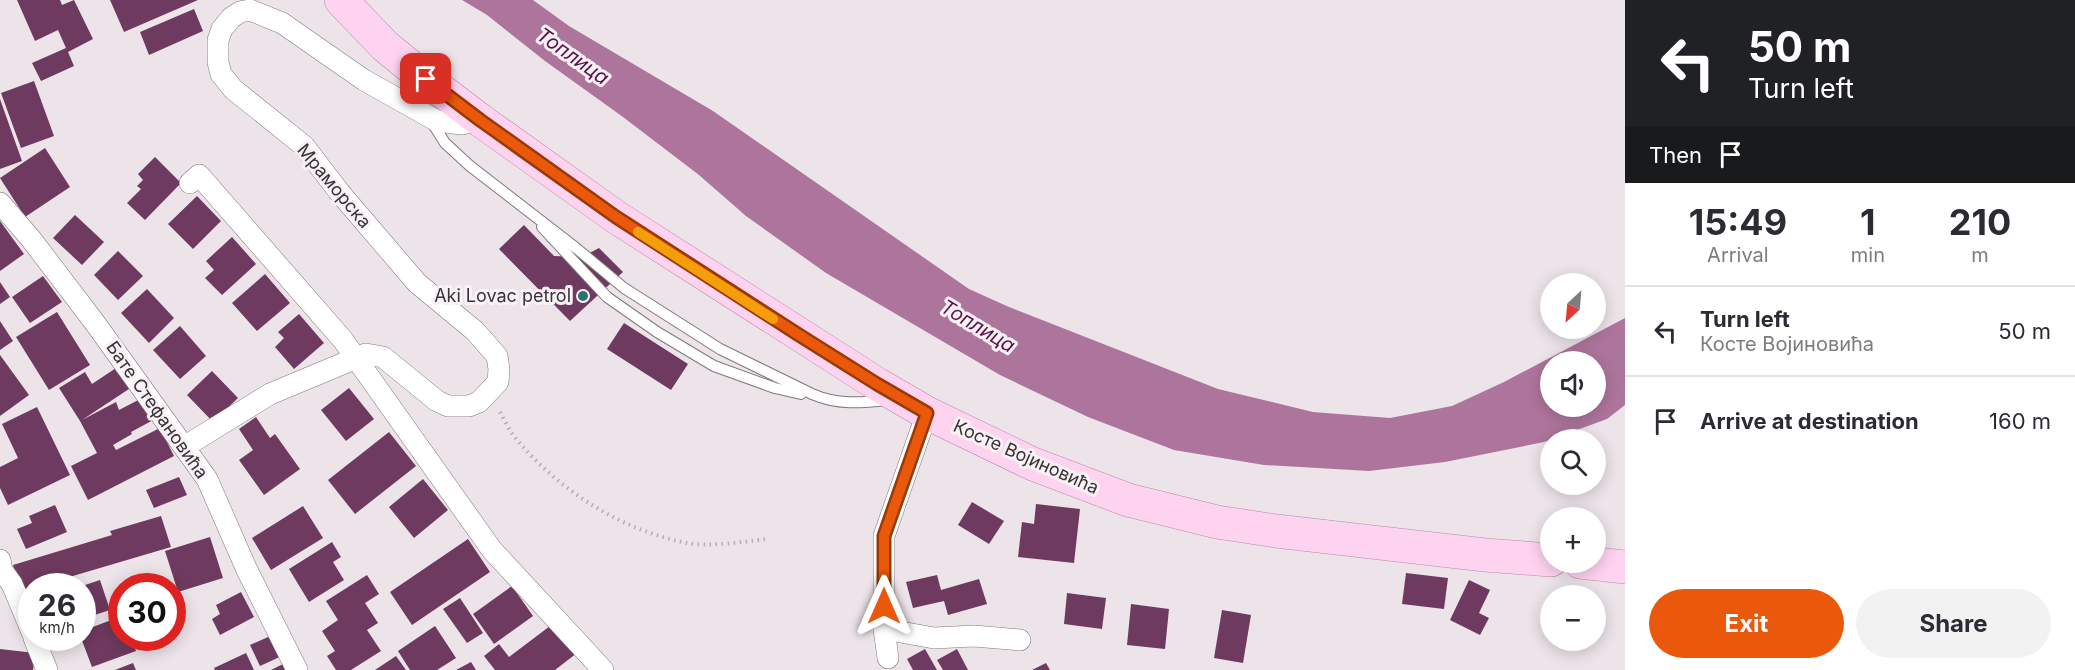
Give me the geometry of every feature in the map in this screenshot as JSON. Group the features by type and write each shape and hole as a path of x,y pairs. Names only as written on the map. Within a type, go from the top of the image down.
{"main road":[{"name":"Косте Војиновића","path":"341,0 386,46 412,68 480,120 616,217 799,335 915,406 1033,464 1083,485 1174,513 1276,531 1540,559"},
{"path":"1606,565 1625,567"}],"street":[{"name":"Мраморска","path":"480,120 462,124 437,121 364,80 282,23 247,5 231,18 222,29 218,40 218,62 221,74 233,89 304,146 340,194 417,283 476,331 497,356 498,382 489,394"},
{"path":"190,183 200,175 356,357 492,550 603,670"},
{"name":"Бате Стефановића","path":"0,203 31,239 95,323 207,479 247,570 297,670"},
{"path":"184,447 270,394 366,354 383,357 437,401 448,406 469,406 489,394"},
{"path":"888,658 884,629 884,536 915,406"},
{"path":"1,567 18,598"},
{"path":"884,629 934,638 974,636 1020,639"},
{"path":"39,651 47,670"}],"lane":[{"path":"412,68 428,116 445,143 470,166 624,288 720,349 825,400"},
{"path":"526,209 607,297 657,332 714,366 775,388 825,400 915,406"}],"path":[{"path":"489,394 516,439 544,467 584,501 635,527 689,543 740,543 766,539"}],"water":[{"name":"Топлица","path":"462,0 533,0 569,26 713,111 969,289 1218,389 1313,412 1390,418 1452,406 1540,363 1540,417 1606,417 1606,351 1563,351 1585,339 1606,339 1606,328 1625,318 1625,405 1607,419 1580,429 1540,429 1540,443 1445,462 1369,471 1264,465 1174,450 1088,417 1000,375 826,273 746,216 699,175 487,15"}],"building":[{"path":"17,0 60,0 62,5 74,0 93,39 68,52 74,66 41,81 32,63 66,48 58,30 35,41"},
{"path":"110,0 198,0 124,32"},
{"path":"194,9 203,31 149,55 140,32"},
{"path":"34,81 54,136 21,148 1,93"},
{"path":"0,99 22,161 0,169"},
{"path":"45,148 70,187 25,217 0,178"},
{"path":"155,157 181,183 145,220 127,203 141,189 137,186 143,180 138,174"},
{"path":"197,196 221,221 193,249 168,224"},
{"path":"75,215 104,242 82,265 53,238"},
{"path":"0,221 24,254 0,271"},
{"path":"524,225 554,256 582,257 599,248 623,272 570,321 499,249"},
{"path":"232,237 256,264 222,295 205,278 214,270 206,261"},
{"path":"118,251 143,276 118,300 94,275"},
{"path":"265,274 290,303 257,331 232,303"},
{"path":"43,276 62,302 30,323 12,297"},
{"path":"0,282 10,297 0,304"},
{"path":"147,289 174,318 149,343 121,313"},
{"path":"57,312 90,365 49,390 16,337"},
{"path":"299,314 324,343 294,369 275,347 284,338 278,332"},
{"path":"0,321 13,341 0,350"},
{"path":"624,323 688,364 671,390 607,349"},
{"path":"180,326 206,356 180,379 153,350"},
{"path":"0,355 29,395 0,416"},
{"path":"122,364 135,385 82,420 116,402 119,410 146,396 157,418 113,445 116,450 160,428 174,456 88,500 71,466 97,453 59,388 85,372 92,384"},
{"path":"212,371 238,398 213,422 187,395"},
{"path":"349,388 374,419 346,441 321,410"},
{"path":"37,407 70,475 8,505 0,488 0,467 18,458 2,424"},
{"path":"256,417 270,438 275,434 300,469 264,495 239,460 253,450 239,429"},
{"path":"389,432 416,466 355,514 328,480"},
{"path":"179,477 187,495 154,508 146,490"},
{"path":"423,479 448,510 414,538 389,507"},
{"path":"972,502 1004,521 989,544 958,525"},
{"path":"1036,504 1080,509 1074,563 1018,557 1022,522 1034,524"},
{"path":"55,505 67,532 26,549 17,529 32,523 29,516"},
{"path":"303,506 323,538 271,570 252,538"},
{"path":"161,516 171,547 83,573 18,573 18,582 13,565 112,535 110,531"},
{"path":"210,537 223,578 186,590 186,573 172,573 165,551"},
{"path":"468,539 490,572 412,625 390,592"},
{"path":"332,542 341,557 333,562 344,580 309,602 289,569"},
{"path":"1406,573 1448,578 1444,609 1402,604"},
{"path":"367,575 379,594 365,603 378,623 367,630 381,651 351,670 336,670 327,656 335,651 322,631 338,620 326,601"},
{"path":"937,575 941,590 979,579 987,604 948,615 944,601 913,608 906,582"},
{"path":"100,580 108,611 96,614 96,581"},
{"path":"1469,580 1490,590 1479,613 1489,618 1480,635 1450,620"},
{"path":"512,586 533,616 494,644 473,614"},
{"path":"241,592 254,617 220,635 212,619 220,614 216,605"},
{"path":"1067,593 1106,598 1102,629 1064,624"},
{"path":"460,598 483,633 467,643 443,609"},
{"path":"1131,604 1169,609 1165,649 1127,645"},
{"path":"1222,610 1251,615 1243,663 1214,658"},
{"path":"108,621 108,651 136,651 92,667 86,651 96,651 96,626"},
{"path":"554,623 577,653 555,670 495,670 484,656 499,644 509,657"},
{"path":"435,626 456,658 437,670 410,670 398,651"},
{"path":"275,634 284,655 260,666 250,645"},
{"path":"0,649 35,653 33,670 0,670"},
{"path":"925,649 937,670 913,670 907,659"},
{"path":"957,649 968,670 943,670 937,660"},
{"path":"246,653 254,670 215,670 214,668"},
{"path":"396,656 406,670 375,670"},
{"path":"471,662 476,670 456,670"},
{"path":"133,663 136,670 115,670"},
{"path":"285,663 289,670 271,670"},
{"path":"1046,663 1050,670 1032,670"}],"slow traffic":[{"path":"638,232 773,319"}],"place":[{"name":"Aki Lovac petrol","path":"583,296"}],"route":[{"path":"426,79 616,217 799,335 927,413 884,536 884,606"}]}
